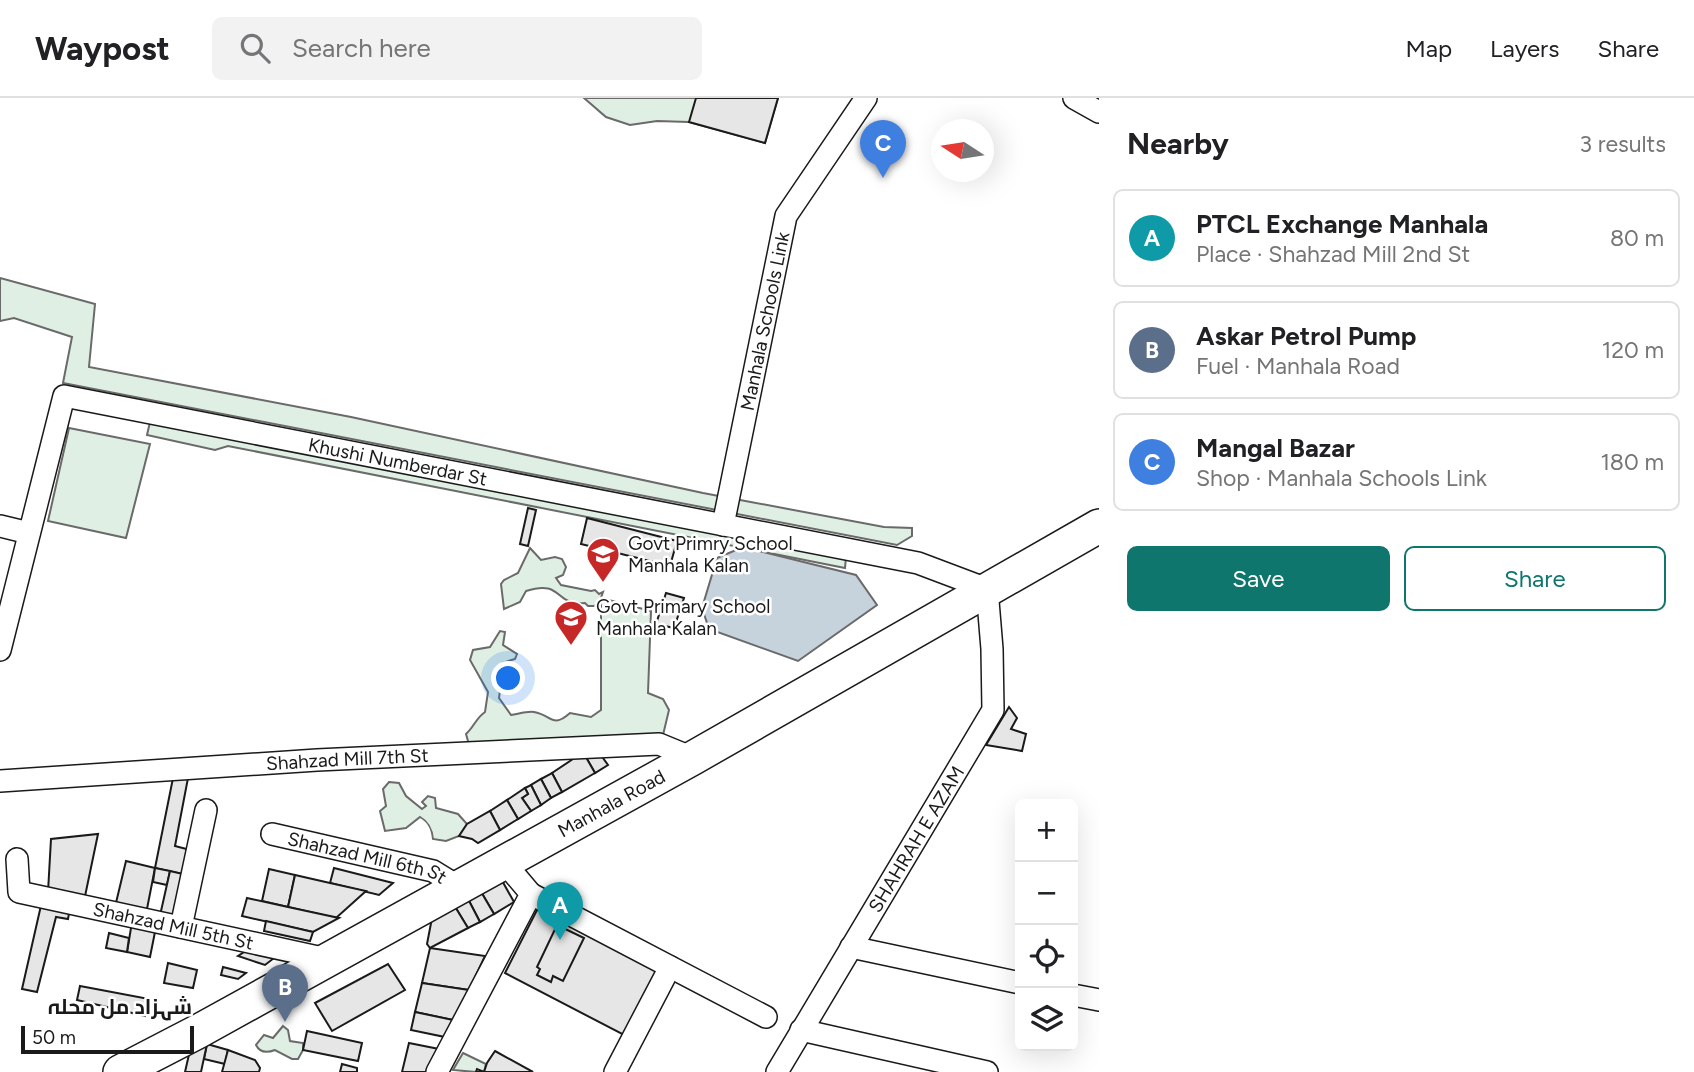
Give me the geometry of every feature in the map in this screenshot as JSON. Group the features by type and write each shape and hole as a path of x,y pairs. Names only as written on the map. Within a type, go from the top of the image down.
{"main road":[{"name":"Manhala Road","path":"120,1072 693,758 1099,526"}],"street":[{"name":"Manhala Schools Link","path":"723,525 786,216 866,98"},
{"path":"1074,98 1099,112"},
{"name":"Khushi Numberdar St","path":"0,650 64,396 918,563 987,589"},
{"path":"0,526 29,533"},
{"name":"SHAHRAH E AZAM","path":"777,1072 993,710 987,589"},
{"name":"Shahzad Mill 7th St","path":"0,781 317,760 659,744 693,758"},
{"path":"181,927 206,810"},
{"name":"Shahzad Mill 6th St","path":"272,834 433,871 458,887"},
{"name":"Shahzad Mill 5th St","path":"14,860 19,892 327,959"},
{"path":"504,862 531,894 766,1017"},
{"path":"437,1072 531,894"},
{"path":"851,947 1015,982"},
{"path":"615,1072 670,967"},
{"path":"1078,996 1099,1000"},
{"path":"801,1030 987,1072"}],"green space":[{"path":"584,98 778,98 765,143 689,122 657,121 630,125 606,117"},
{"path":"0,278 95,304 89,367 351,417 703,493 884,527 912,528 912,536 897,545 63,383 72,337 14,318 0,321"},
{"path":"150,422 846,557 845,568 228,446 215,450 147,435"},
{"path":"69,428 150,444 126,538 48,521"},
{"path":"530,548 541,560 555,557 562,559 566,567 563,575 556,578 561,585 595,590 599,594 603,592 601,598 651,611 648,693 663,699 669,710 663,735 470,748 466,734 485,712 488,692 470,660 473,650 490,647 500,631 505,632 503,645 517,654 515,659 502,663 501,667 499,698 511,715 534,712 555,721 570,713 591,717 601,710 601,600 594,606 588,606 585,603 568,601 553,590 538,588 526,591 520,602 504,609 501,584 518,573"},
{"path":"389,782 399,783 406,796 422,809 426,806 422,802 428,796 435,798 436,808 458,814 467,824 459,836 446,841 433,839 430,826 420,817 406,828 385,831 380,811 386,806 383,789"},
{"path":"283,1026 288,1030 290,1041 303,1043 298,1059 292,1059 275,1050 262,1051 256,1045 264,1035 273,1038"},
{"path":"463,1053 486,1064 484,1072 453,1070"}],"shaded area":[{"path":"743,547 856,575 877,605 798,661 709,629 702,608 717,558"}],"building":[{"path":"696,98 778,98 765,143 689,122"},
{"path":"528,508 536,510 528,546 520,544"},
{"path":"587,518 677,541 670,566 581,544"},
{"path":"666,593 684,598 674,628 656,624"},
{"path":"1009,707 1017,718 1011,729 1026,734 1022,751 986,745"},
{"path":"598,751 608,765 595,773 583,752"},
{"path":"583,752 595,773 562,792 552,773 573,759 570,753"},
{"path":"552,773 562,792 551,798 541,779"},
{"path":"173,778 188,778 175,846 194,851 187,875 155,868"},
{"path":"541,779 551,798 541,805 531,785"},
{"path":"531,785 541,805 531,811 522,798 528,794 525,788"},
{"path":"525,788 528,794 522,798 531,811 518,819 507,800"},
{"path":"507,800 518,819 500,830 490,811"},
{"path":"490,811 500,830 478,843 459,836 467,824"},
{"path":"98,834 84,901 48,892 51,839"},
{"path":"126,861 155,868 146,914 115,907"},
{"path":"155,868 170,871 167,885 153,882"},
{"path":"334,868 393,883 379,895 330,883"},
{"path":"269,869 295,875 288,907 262,901"},
{"path":"170,871 187,875 177,924 159,920"},
{"path":"295,875 366,891 336,918 288,907"},
{"path":"500,877 514,902 494,914 480,890"},
{"path":"480,890 494,914 480,922 467,897"},
{"path":"467,897 480,922 468,928 454,905"},
{"path":"247,898 339,918 313,932 242,916"},
{"path":"42,901 70,908 68,919 56,917 37,992 22,989"},
{"path":"454,905 468,928 430,948 427,944 432,918"},
{"path":"538,908 660,973 626,1036 505,973"},
{"path":"266,921 313,932 310,941 264,931"},
{"path":"132,922 156,927 150,957 127,952"},
{"path":"557,925 584,938 563,981 553,976 551,982 537,975 540,969 537,967"},
{"path":"109,933 129,938 127,952 106,948"},
{"path":"252,947 278,955 265,965 238,956"},
{"path":"430,948 485,956 469,990 422,983"},
{"path":"168,963 197,970 193,988 164,983"},
{"path":"388,964 405,990 332,1031 315,1003"},
{"path":"223,967 246,973 238,979 221,975"},
{"path":"422,983 469,990 453,1020 415,1012"},
{"path":"80,986 149,999 145,1016 77,1000"},
{"path":"415,1012 453,1020 445,1037 411,1030"},
{"path":"307,1031 362,1043 358,1061 303,1050"},
{"path":"409,1043 439,1049 426,1072 402,1072"},
{"path":"207,1044 228,1050 225,1064 204,1059"},
{"path":"207,1044 201,1072 185,1072 190,1050"},
{"path":"228,1050 255,1060 260,1068 259,1072 222,1072"},
{"path":"495,1051 533,1072 484,1072"},
{"path":"342,1064 357,1068 357,1072 340,1072"}],"place":[{"name":"Mangal Bazar","path":"883,178"},
{"name":"Govt Primry School Manhala Kalan","path":"603,584"},
{"name":"Govt Primary School Manhala Kalan","path":"571,647"},
{"name":"PTCL Exchange Manhala","path":"560,940"},
{"name":"Askar Petrol Pump","path":"285,1022"}],"district":[{"name":"شہزاد مل محلہ","path":"120,1007"}]}
